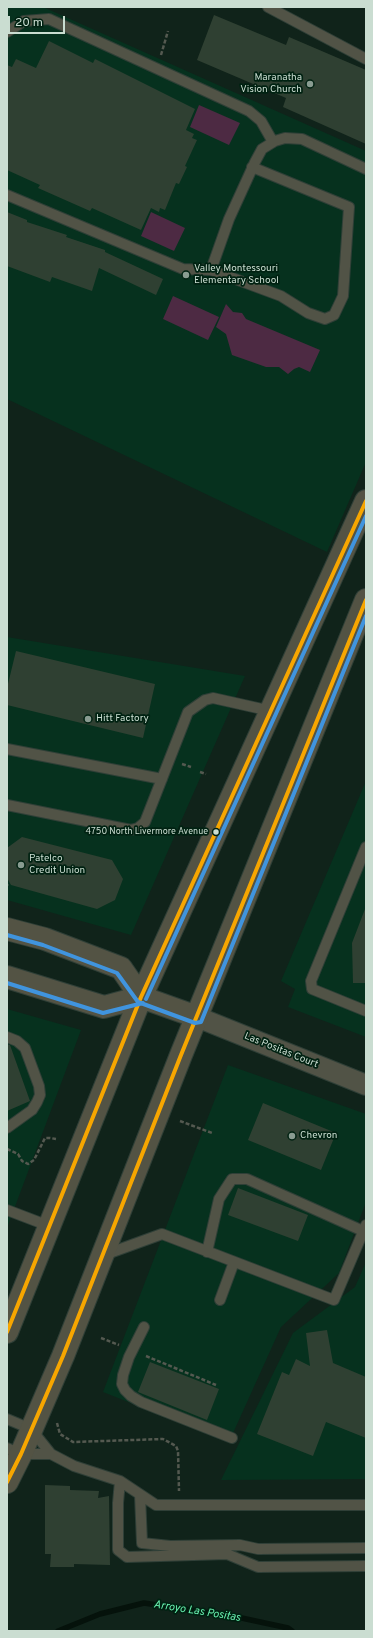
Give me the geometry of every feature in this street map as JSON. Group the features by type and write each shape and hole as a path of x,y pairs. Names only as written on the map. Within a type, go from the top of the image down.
{"main road":[{"path":"7,1332 141,996 366,501"},
{"path":"7,1482 14,1451 31,1429 63,1356 197,1017 366,600"},
{"path":"7,929 45,939 121,968 141,996 197,1017"},
{"path":"7,977 104,1007 141,996"}],"street":[{"name":"Las Positas Court","path":"197,1017 366,1085"}],"lane":[{"path":"268,7 366,59"},
{"path":"7,32 24,21 49,19 249,110 261,121 273,142"},
{"path":"211,270 229,219 252,167 262,149 273,142 285,138 302,140 366,169"},
{"path":"7,195 183,269 211,270 281,296 308,313 325,319 334,315 343,296 349,207 252,167"},
{"path":"7,805 131,830 138,828 145,822 188,712 205,700 213,698 270,711"},
{"path":"7,749 162,779"},
{"path":"366,847 311,981 312,989 366,1010"},
{"path":"7,1037 17,1041 25,1048 39,1086 40,1095 32,1110 7,1128"},
{"path":"102,1256 162,1234 207,1252 334,1300 365,1228 248,1179 232,1179 219,1199 207,1252"},
{"path":"7,1210 49,1226"},
{"path":"220,1300 234,1262"},
{"path":"144,1327 132,1351 123,1375 122,1384 125,1390 141,1402 232,1438"},
{"path":"7,1419 31,1429 51,1454"},
{"path":"14,1451 51,1454 74,1466 120,1481 156,1505 366,1506"},
{"path":"120,1481 118,1503 118,1550 126,1556 227,1554 258,1568 366,1566"},
{"path":"140,1495 142,1543 170,1546 240,1545 258,1549 366,1548"}],"path":[{"path":"160,58 168,30"},
{"path":"200,772 206,774"},
{"path":"180,1121 212,1133"},
{"path":"7,1149 18,1154 22,1161 28,1164 34,1160 45,1138 56,1139"},
{"path":"101,1338 216,1385"},
{"path":"56,1420 60,1434 73,1442 163,1439 176,1446 178,1451 179,1495"}],"shaded area":[{"name":"Valley Montessouri Elementary School","path":"7,7 43,7 366,151 366,462 327,552 7,399"},
{"path":"199,105 240,123 229,145 190,127"},
{"path":"151,212 185,228 174,251 141,236"},
{"path":"173,296 219,317 208,340 163,319"},
{"path":"226,304 233,312 242,313 246,319 320,350 310,372 299,367 288,374 279,367 266,367 232,355 226,334 216,327"},
{"path":"7,637 245,676 131,935 7,900"},
{"path":"366,781 366,1037 288,1007 295,989 281,981"},
{"path":"7,1009 81,1030 7,1228"},
{"path":"228,1065 366,1114 366,1202 339,1273 281,1327 229,1442 103,1392"},
{"path":"366,1262 366,1479 221,1480 293,1333 355,1287"}],"building":[{"name":"Maranatha Vision Church","path":"214,15 286,45 289,37 366,70 366,144 283,107 286,98 197,60"},
{"path":"49,41 93,63 95,59 195,109 186,130 194,134 192,138 197,140 185,166 187,167 179,184 176,183 165,210 160,208 159,212 151,208 141,230 92,208 90,211 38,188 40,185 7,170 7,65 12,67 16,59 36,68"},
{"path":"7,212 27,220 27,222 67,235 66,237 105,250 105,252 163,279 156,295 99,268 92,291 52,277 50,282 7,266"},
{"path":"16,651 155,684 143,738 7,705 7,688"},
{"path":"22,837 112,860 123,879 115,900 97,909 11,885 7,878 7,848"},
{"path":"365,909 366,983 353,983 352,943"},
{"path":"7,1044 10,1045 30,1101 7,1111"},
{"name":"Chevron","path":"263,1103 336,1133 321,1170 248,1140"},
{"path":"238,1188 308,1215 298,1241 228,1215"},
{"path":"327,1330 333,1363 366,1377 366,1438 326,1422 313,1456 257,1434 282,1372 289,1375 296,1359 310,1366 306,1333"},
{"path":"150,1362 219,1389 207,1420 138,1392"},
{"path":"45,1485 70,1486 70,1490 99,1491 98,1498 109,1496 110,1565 74,1564 74,1567 50,1567 51,1554 45,1554"}],"waterway":[{"name":"Arroyo Las Positas","path":"58,1631 100,1614 144,1603 237,1617 288,1628 292,1631"}],"transit line":[{"path":"7,1332 141,997 366,501"},
{"path":"146,999 366,516"},
{"path":"7,1482 21,1454 63,1356 181,1055 366,600"},
{"path":"7,935 43,945 117,973 138,1002 195,1023 201,1022 366,616"},
{"path":"7,983 103,1013 143,1003"}],"place":[{"name":"Maranatha Vision Church","path":"310,84"},
{"name":"Valley Montessouri Elementary School","path":"186,275"},
{"name":"Hitt Factory","path":"88,719"},
{"name":"4750 North Livermore Avenue","path":"216,832"},
{"name":"Patelco Credit Union","path":"21,865"},
{"name":"Chevron","path":"292,1136"}]}
